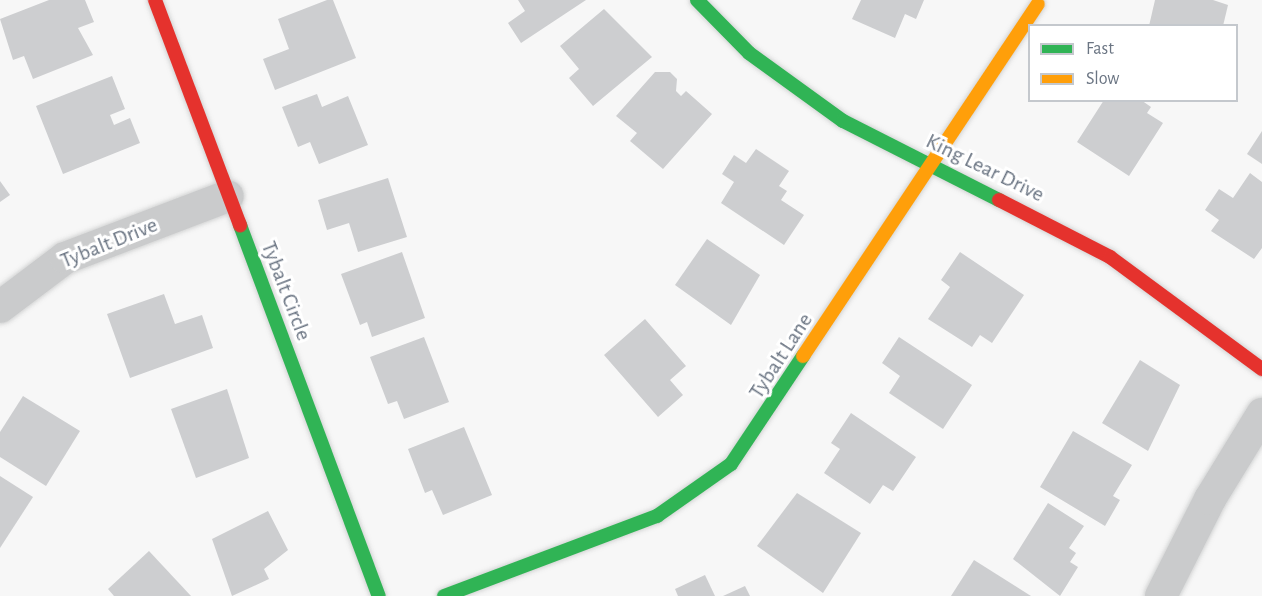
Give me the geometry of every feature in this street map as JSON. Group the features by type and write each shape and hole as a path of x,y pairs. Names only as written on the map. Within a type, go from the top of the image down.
{"street":[{"name":"Tybalt Circle","path":"155,0 379,596"},
{"name":"King Lear Drive","path":"697,0 775,74 843,121 1110,256 1262,369"},
{"name":"Tybalt Lane","path":"444,596 657,516 715,479 752,439 1038,4"},
{"name":"Tybalt Drive","path":"0,307 65,258 228,196"},
{"path":"1161,596 1209,499 1262,414"}],"building":[{"path":"49,0 85,0 94,22 78,28 93,55 33,79 24,56 13,60 0,19"},
{"path":"327,0 333,0 356,58 275,90 263,59 289,49 278,19"},
{"path":"518,0 586,0 521,43 508,23 525,11"},
{"path":"861,0 924,0 916,19 905,14 895,38 852,19"},
{"path":"1155,0 1213,0 1228,5 1223,24 1149,24"},
{"path":"604,9 652,57 593,106 569,78 579,69 560,46"},
{"path":"655,72 670,72 677,79 676,91 681,96 686,91 712,114 663,169 630,141 637,133 616,116"},
{"path":"112,76 125,109 110,115 114,125 130,118 140,143 63,174 36,106"},
{"path":"317,94 322,107 348,96 368,145 319,164 310,142 298,147 282,107"},
{"path":"1103,102 1144,102 1151,107 1147,113 1163,123 1129,176 1077,142"},
{"path":"1262,131 1262,164 1247,154"},
{"path":"756,149 789,171 779,186 787,191 781,200 804,215 784,245 721,203 734,182 722,174 734,155 746,163"},
{"path":"1250,173 1262,182 1262,248 1254,259 1211,231 1219,220 1205,210 1219,189 1233,198"},
{"path":"388,178 407,237 358,252 349,223 327,230 318,200"},
{"path":"0,181 10,195 0,202"},
{"path":"707,239 760,275 731,325 675,285"},
{"path":"402,252 425,318 372,337 367,322 360,325 341,274"},
{"path":"960,252 1024,295 992,343 980,335 972,347 928,319 950,287 941,280"},
{"path":"164,294 175,324 202,315 213,348 130,378 107,314"},
{"path":"645,319 686,366 670,380 683,395 658,417 604,355"},
{"path":"424,337 449,402 404,419 397,401 388,404 370,357"},
{"path":"899,337 972,385 943,429 889,393 900,376 882,363"},
{"path":"1140,360 1180,385 1148,451 1102,423"},
{"path":"227,389 249,458 196,478 171,409"},
{"path":"23,396 80,431 46,486 0,457 0,432"},
{"path":"851,413 916,457 893,491 883,485 870,504 824,473 840,449 831,443"},
{"path":"464,427 492,495 443,515 432,490 425,493 408,449"},
{"path":"1073,431 1132,465 1113,496 1120,500 1105,526 1040,487"},
{"path":"0,476 33,497 0,548"},
{"path":"797,493 861,533 823,593 757,546"},
{"path":"1048,503 1084,526 1069,548 1076,553 1070,562 1078,567 1060,596 1013,559"},
{"path":"268,511 288,550 264,569 269,579 232,596 212,539"},
{"path":"149,551 191,596 114,596 108,589"},
{"path":"974,560 1031,596 951,596"},
{"path":"705,575 715,596 678,596 675,589"},
{"path":"745,586 750,596 723,596"}],"traffic: fast":[{"path":"697,0 749,53 843,121 999,200"},
{"path":"240,225 379,596"},
{"path":"444,596 657,516 731,464 803,356"}],"traffic: slow":[{"path":"803,356 1038,4"}],"traffic: jam":[{"path":"155,0 240,225"},
{"path":"999,200 1110,257 1262,369"}]}
